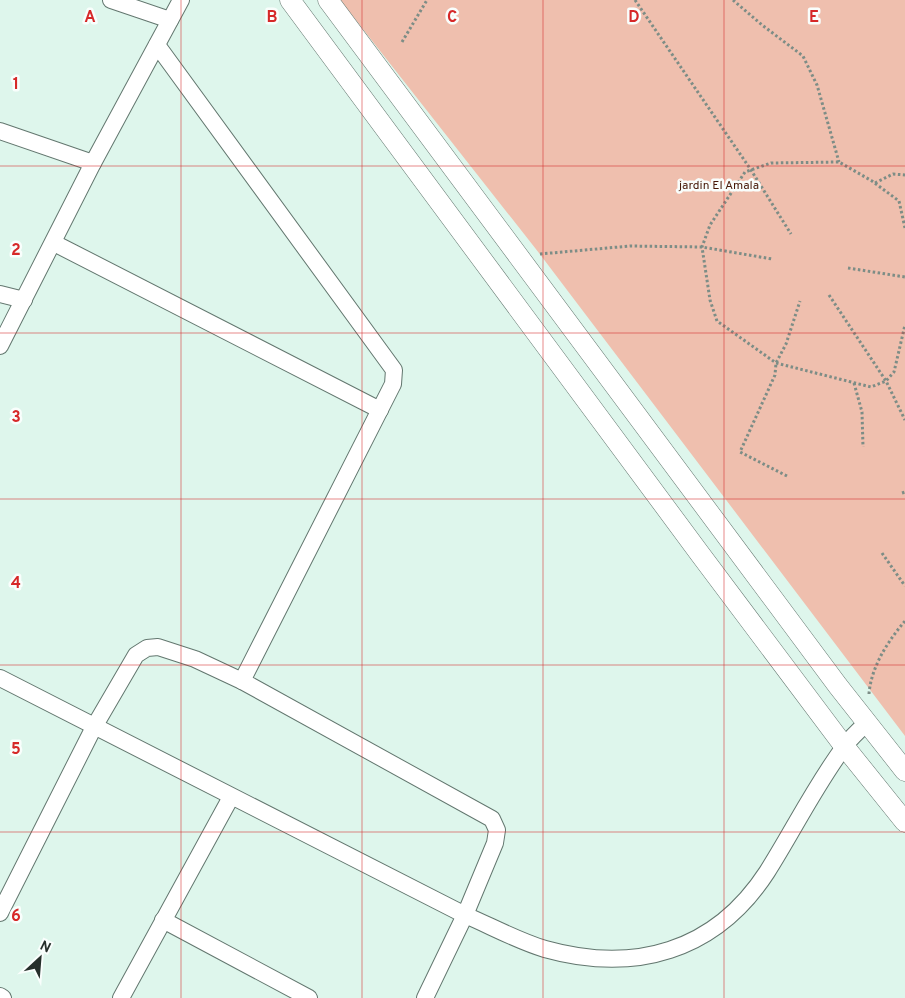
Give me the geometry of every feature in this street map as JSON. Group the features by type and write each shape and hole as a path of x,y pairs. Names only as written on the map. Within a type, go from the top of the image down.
{"street":[{"path":"111,0 170,20"},
{"path":"0,346 93,163 181,0"},
{"path":"290,0 700,554 844,746 905,822"},
{"path":"328,0 838,686 905,771"},
{"path":"157,45 388,358 394,370 393,384 242,682"},
{"path":"0,131 93,163"},
{"path":"54,243 380,410"},
{"path":"0,294 24,300"},
{"path":"700,554 727,536"},
{"path":"0,913 94,727 136,655 147,648 158,647 184,654 242,682 492,819 497,830 495,843 464,916 425,998"},
{"path":"0,678 464,916 544,948 593,957 652,955 699,939 724,923 767,873 844,746 867,722"},
{"path":"121,998 231,797"},
{"path":"163,920 309,998"}],"path":[{"path":"402,42 426,0"},
{"path":"635,0 751,170 791,234"},
{"path":"733,0 803,56 817,85 839,162"},
{"path":"905,228 899,201 875,183 839,162 771,163 746,172 710,225 702,247 710,300 717,321 776,363 871,387 886,381 894,372 905,325"},
{"path":"875,183 893,174 905,175"},
{"path":"517,255 630,246 702,247 772,259"},
{"path":"848,268 905,277"},
{"path":"830,295 886,381 905,420"},
{"path":"787,476 740,452 775,375 776,363 786,344 800,301"},
{"path":"854,383 862,412 863,448"},
{"path":"882,553 905,586"},
{"path":"867,722 870,684 878,662 895,632 905,621"}],"green space":[{"name":"jardin El Amala","path":"340,0 905,0 905,736 539,253"}]}
